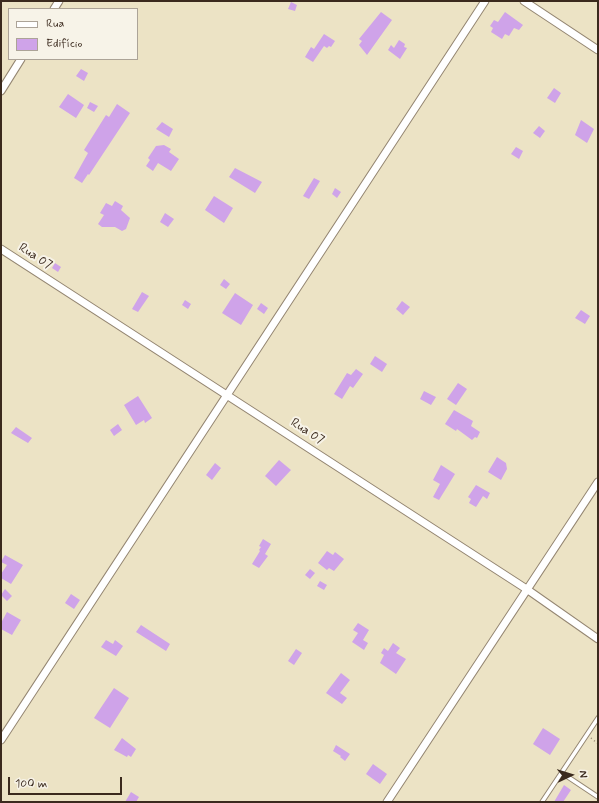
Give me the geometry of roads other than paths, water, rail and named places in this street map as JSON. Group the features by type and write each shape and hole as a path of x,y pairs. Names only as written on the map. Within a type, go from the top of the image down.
{"street":[{"path":"1,740 485,1"},
{"path":"524,1 598,50"},
{"path":"1,91 20,60"},
{"name":"Rua 07","path":"1,249 528,590 598,638"},
{"path":"387,802 598,482"}],"lane":[{"path":"542,802 598,718"},
{"path":"562,773 598,796"}]}
